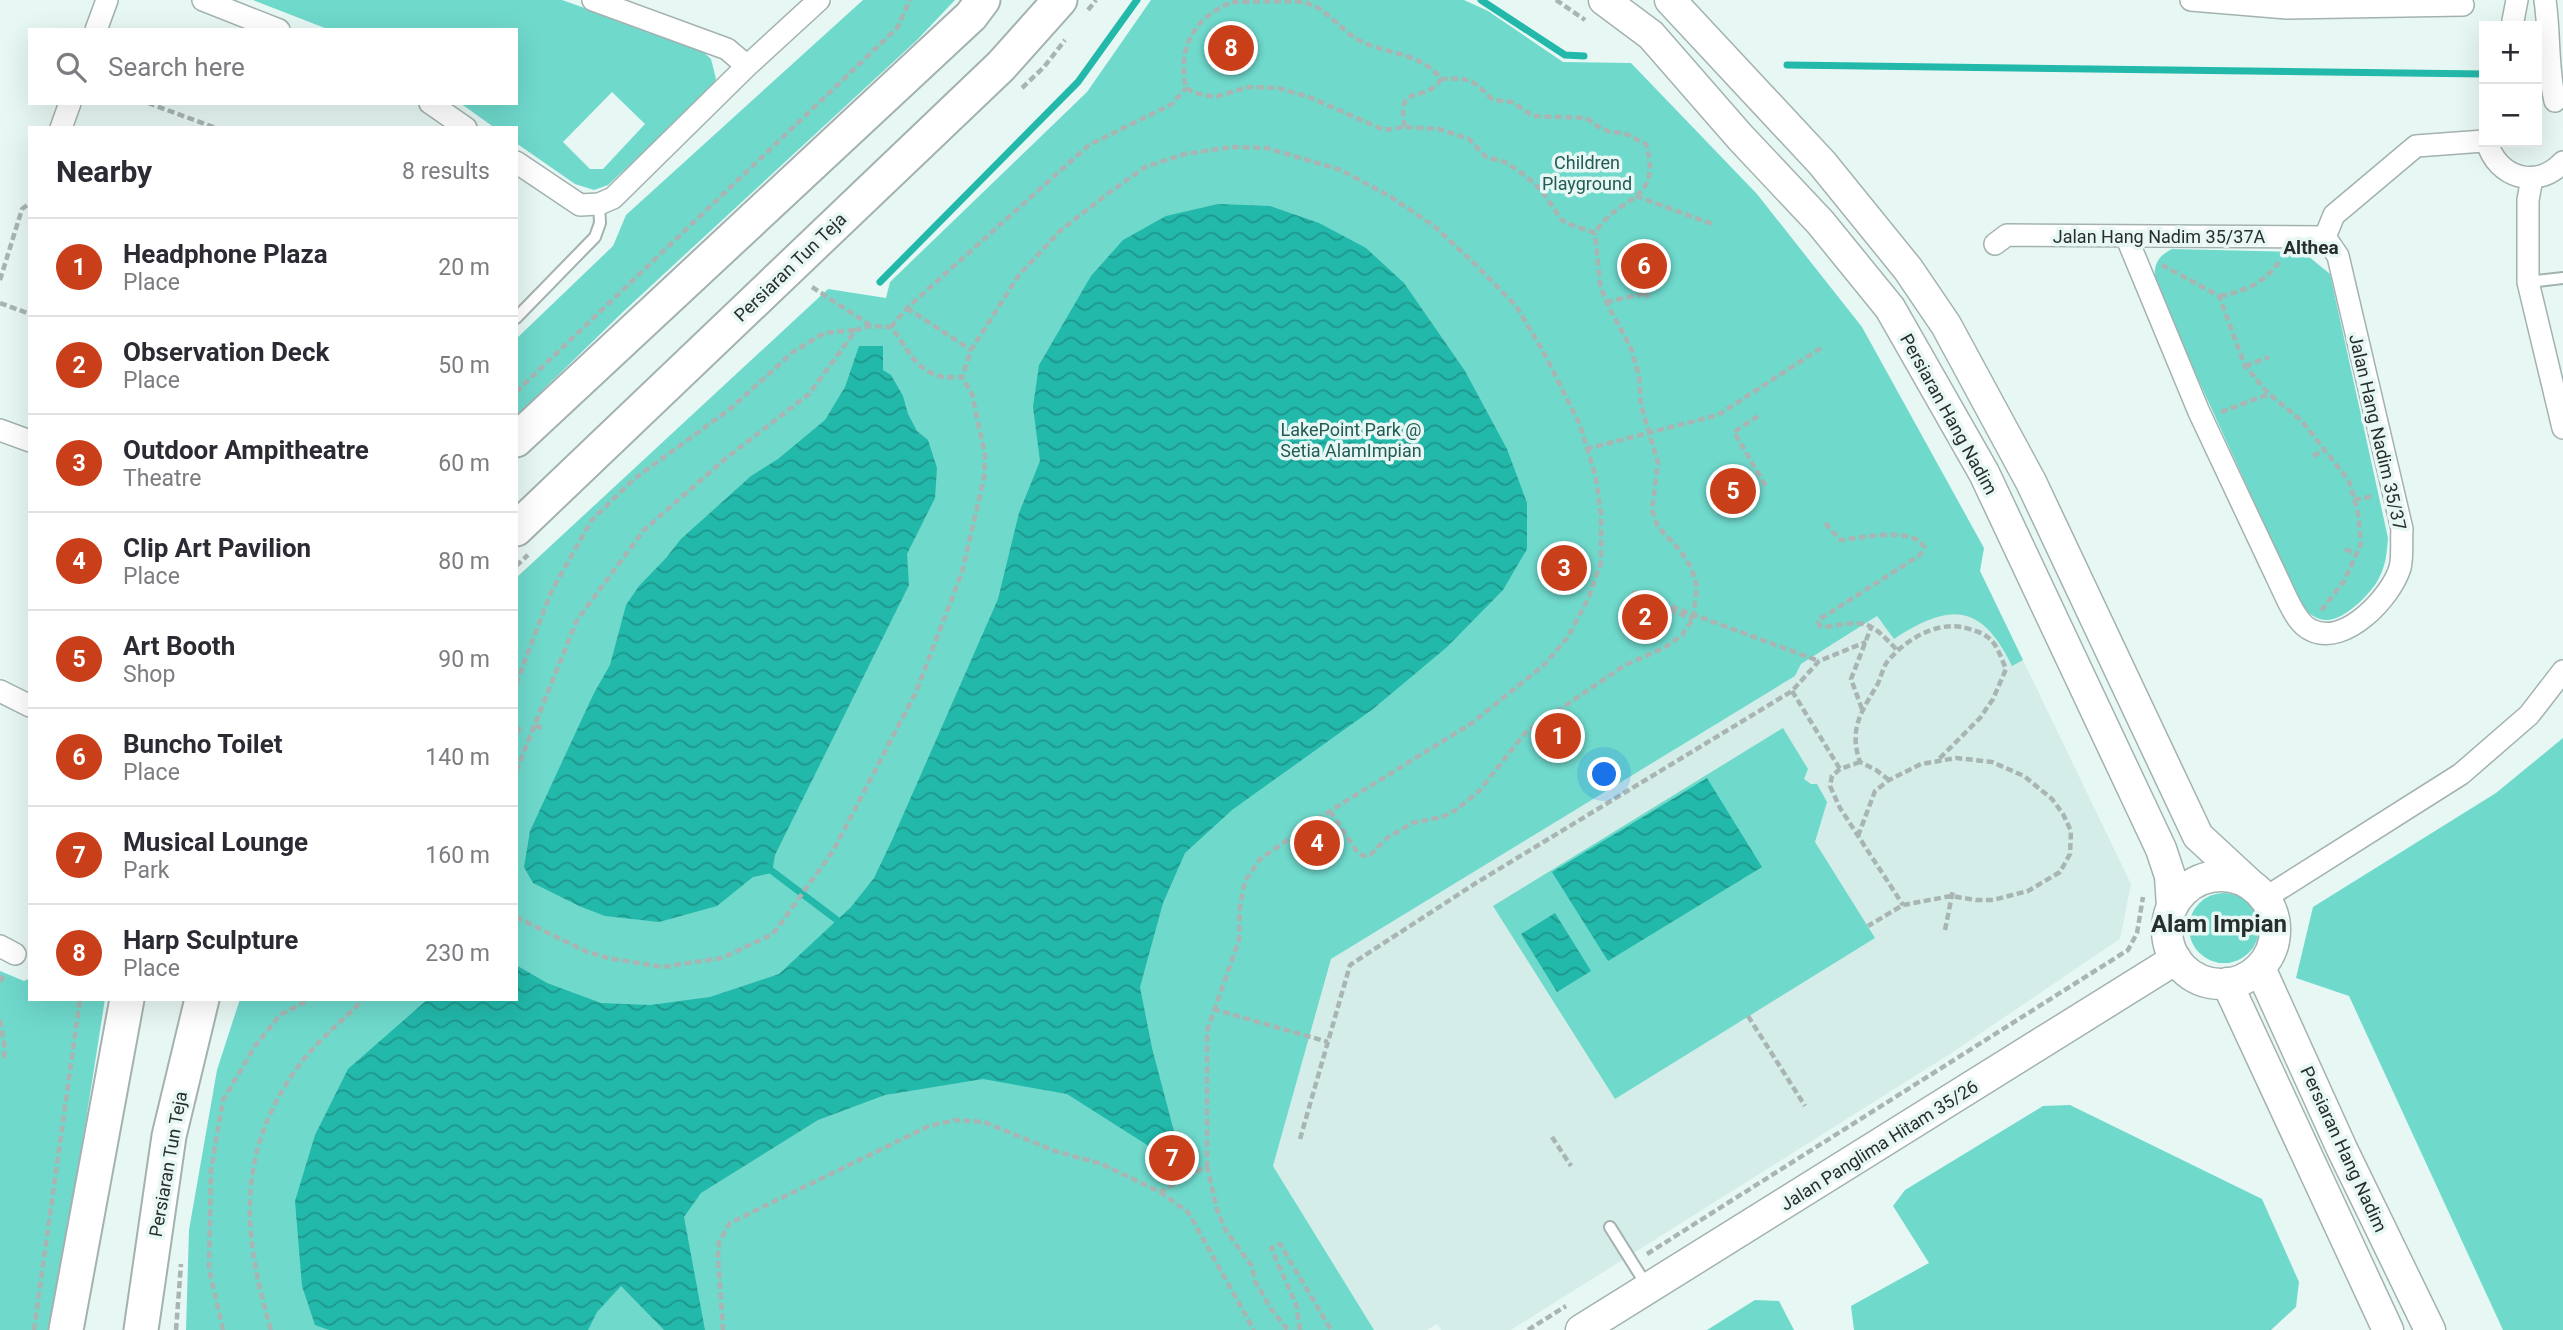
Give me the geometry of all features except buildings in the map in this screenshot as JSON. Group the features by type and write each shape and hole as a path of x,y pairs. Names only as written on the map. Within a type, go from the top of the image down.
{"main road":[{"path":"518,438 971,16 983,0"},
{"name":"Persiaran Tun Teja","path":"518,527 992,75 1036,29 1059,0"},
{"path":"66,1330 127,1001"},
{"name":"Persiaran Tun Teja","path":"141,1330 169,1136 202,1001"}],"street":[{"path":"97,28 107,0"},
{"path":"203,0 274,28"},
{"path":"593,0 727,49 747,66"},
{"path":"518,163 580,205 599,204 613,198 747,66 819,0"},
{"path":"1670,0 1822,163 1908,269 1946,325 2031,482 2198,836 2258,891 2272,911 2274,942 2269,956 2260,968 2244,978 2227,983 2212,983 2185,970 2176,959 2167,934 2172,907 2189,887 2213,877 2226,876 2258,891"},
{"path":"2191,0 2287,8 2463,5"},
{"path":"2513,21 2517,0"},
{"path":"2545,0 2549,29 2551,101"},
{"name":"Persiaran Hang Nadim","path":"1596,11 1651,35 1740,137 1820,222 1890,308 1984,473 2149,824 2170,876 2172,907"},
{"path":"62,126 69,105"},
{"path":"433,105 463,126"},
{"path":"2325,237 2334,215 2416,146 2479,142"},
{"path":"2489,147 2496,162 2518,177 2545,175 2563,162"},
{"path":"2532,178 2528,200 2528,282 2563,428"},
{"name":"Jalan Hang Nadim 35/37A","path":"1994,244 2007,235 2325,237"},
{"name":"Jalan Hang Nadim 35/37","path":"2126,236 2199,412 2288,601 2298,618 2310,630 2325,634 2343,631 2385,597 2400,567 2402,529 2338,256 2325,237"},
{"path":"0,430 28,440"},
{"path":"2258,891 2461,774 2529,715 2563,671"},
{"path":"0,691 28,705"},
{"name":"Jalan Panglima Hitam 35/26","path":"1581,1330 2176,959"},
{"name":"Persiaran Hang Nadim","path":"2260,968 2342,1149 2430,1330"},
{"name":"Persiaran Hang Nadim","path":"2227,983 2388,1330"}],"lane":[{"path":"518,316 595,237 600,223 599,204"},
{"path":"2528,282 2563,278"},
{"path":"1609,1227 1648,1288"}],"path":[{"path":"518,390 897,28 911,0"},
{"path":"1556,0 1596,11"},
{"path":"1441,79 1436,72 1406,54 1376,49 1351,35 1337,21 1316,7 1302,2 1232,2 1217,8 1194,31 1184,50 1182,68 1186,88 1195,93 1215,97 1248,88 1278,88 1309,97 1384,130 1405,127 1439,128 1469,139 1486,157 1505,162 1526,176 1542,191 1566,223 1595,233"},
{"path":"1330,811 1358,853 1364,856 1370,855 1387,838 1412,823 1442,817 1456,810 1479,791 1525,733 1625,665 1664,648 1682,635 1693,619 1697,587 1691,567 1679,549 1658,527 1652,510 1658,463 1641,405 1639,376 1631,348 1606,302 1600,284 1595,233 1601,223 1636,196 1648,183 1651,161 1646,144 1624,133 1610,132 1586,118 1533,116 1512,102 1493,100 1466,78 1441,79"},
{"path":"1405,127 1402,112 1404,101 1413,93 1427,92 1437,86 1441,79"},
{"path":"891,327 907,308 1089,145 1172,104 1186,88"},
{"path":"153,105 211,126"},
{"path":"518,918 585,951 608,958 662,967 722,958 773,934 833,851 916,692 962,572 984,478 985,455 972,394 962,377 971,351 1019,275 1061,230 1145,167 1185,154 1231,147 1267,148 1341,170 1391,197 1434,226 1516,306 1543,351 1580,425 1596,478 1601,516 1601,562 1589,597 1568,637 1544,665 1472,723 1330,811 1260,859 1245,881 1240,906 1239,940 1207,1031 1208,1166 1217,1210 1226,1231 1252,1266 1261,1290 1288,1330"},
{"path":"1636,196 1712,224"},
{"path":"0,280 22,209 28,204"},
{"path":"2158,263 2219,296 2241,292 2270,275 2283,255"},
{"path":"1643,281 1649,301"},
{"path":"812,287 870,326"},
{"path":"1606,302 1647,293"},
{"path":"2219,296 2245,366 2269,394 2301,420 2349,481 2358,513 2361,544 2344,581 2318,615"},
{"path":"0,303 28,313"},
{"path":"907,308 971,351"},
{"path":"518,679 551,592 591,521 634,479 730,409 793,352 824,333 870,326 891,327 902,340 912,360 938,376 962,377"},
{"path":"518,766 577,620 644,530 725,459 809,394 856,330"},
{"path":"1586,449 1718,415 1821,348"},
{"path":"2245,366 2269,357"},
{"path":"2218,413 2269,394"},
{"path":"1758,416 1734,432 1767,488"},
{"path":"2313,456 2325,450"},
{"path":"2354,500 2375,496"},
{"path":"1825,523 1840,540 1905,535 1916,537 1924,547 1920,555 1818,622 1825,627 1857,622 1872,625 1898,651"},
{"path":"2345,549 2357,555"},
{"path":"1632,592 1819,661"},
{"path":"1634,603 1636,597 1693,619"},
{"path":"1654,610 1657,602"},
{"path":"1862,709 1851,678 1872,625"},
{"path":"1860,762 1855,730 1862,709 1885,665 1921,633 1951,625 1970,629 1991,639 2006,669 1993,699 1980,718 1938,760"},
{"path":"1300,1139 1350,965 1476,883 1792,691 1819,661 1866,642"},
{"path":"1792,691 1840,769"},
{"path":"535,726 543,729"},
{"path":"1858,836 1875,791 1904,770 1956,758 1992,762 2024,776 2052,799 2071,831 2070,854 2060,872 2028,891 1993,900 1951,897 1903,905 1868,926"},
{"path":"1889,780 1877,770 1860,762 1840,769 1832,776 1830,786 1840,808 1903,905"},
{"path":"1632,1264 2128,950 2137,933 2145,884"},
{"path":"1945,930 1953,890"},
{"path":"34,1330 80,1001"},
{"path":"223,1330 209,1269 211,1170 223,1100 255,1046 280,1015 306,1001"},
{"path":"271,1330 254,1262 248,1221 253,1167 274,1107 304,1060 362,1001"},
{"path":"1213,1009 1328,1042"},
{"path":"1748,1016 1805,1107"},
{"path":"0,1020 5,1049 4,1056 0,1059"},
{"path":"723,1330 718,1257 719,1242 730,1223 929,1126 955,1120 984,1122 1055,1151 1102,1164 1160,1192 1188,1212 1254,1330"},
{"path":"1552,1137 1570,1166"},
{"path":"1160,1192 1208,1166"},
{"path":"1300,1330 1296,1304 1271,1248 1280,1244 1331,1330"},
{"path":"176,1330 182,1255"},
{"path":"1528,1330 1574,1300"}],"shaded area":[{"path":"1980,571 2131,884 2120,939 1950,1054 1511,1330 1441,1330 1437,1324 1427,1330 1374,1330 1273,1166 1331,959 1795,676 1801,664 1877,616 1882,624"}],"green space":[{"path":"253,0 562,0 700,49 711,59 716,79 707,94 608,185 594,190 575,184 518,144 518,126 492,126 463,105 518,105 518,28 325,28","holes":["612,92 645,124 603,169 590,169 563,142"]},
{"path":"863,0 955,0 917,40 626,309 518,414 518,337 613,246 626,215"},
{"name":"LakePoint Park @ Setia AlamImpian","path":"1151,0 1464,0 1488,11 1563,62 1631,63 1757,194 1862,327 1984,548 1980,571 2023,660 2012,666 1988,630 1976,620 1962,615 1931,619 1894,639 1877,616 1801,664 1795,676 1331,959 1273,1166 1374,1330 186,1330 189,1230 217,1070 239,1001 518,1001 518,576 828,289 886,298 890,282 1087,92"},
{"path":"2172,249 2294,252 2308,256 2330,274 2388,538 2385,562 2376,582 2358,604 2343,615 2328,620 2321,619 2303,609 2156,287 2158,260"},
{"path":"1783,728 1808,769 1804,779 1811,784 1817,784 1827,802 1815,842 1875,938 1615,1099 1493,906"},
{"path":"2563,738 2563,1330 2503,1330 2349,996 2296,978 2313,907 2496,793"},
{"path":"2224,893 2249,903 2259,928 2249,953 2224,963 2199,953 2189,928 2199,903"},
{"path":"0,971 24,981 28,979 28,1001 105,1001 53,1330 0,1330"},
{"path":"2070,1105 2262,1199 2299,1282 2296,1307 2271,1330 1854,1330 1851,1306 1929,1263 1893,1206 1905,1190 2043,1106"},
{"path":"1755,1300 1779,1301 1794,1330 1707,1330"}],"water":[{"path":"1218,204 1270,206 1319,223 1366,248 1404,283 1465,371 1507,449 1527,503 1527,549 1503,590 1447,647 1373,709 1232,810 1185,853 1163,903 1140,987 1152,1048 1176,1139 1155,1150 1067,1094 983,1079 885,1095 818,1120 701,1193 684,1217 705,1330 664,1330 621,1286 597,1312 588,1330 329,1330 315,1325 302,1286 295,1201 315,1135 348,1069 426,1001 518,1001 518,966 547,983 601,1003 650,1005 710,997 779,974 851,907 874,878 998,599 1019,513 1040,461 1033,407 1039,365 1091,276 1123,240 1166,216"},
{"path":"859,346 883,346 883,370 891,375 903,396 917,431 928,440 937,468 935,498 907,554 909,585 775,855 772,873 753,877 717,906 659,922 605,916 533,883 524,867 530,831 594,693 610,665 626,605 639,586 681,539 751,476 778,459 825,420 845,387"},
{"path":"1707,778 1762,867 1608,961 1552,872"},
{"path":"1555,913 1591,971 1557,992 1521,934"}],"waterway":[{"path":"880,282 1078,82 1137,0"},
{"path":"1481,0 1565,55 1584,56"},
{"path":"1787,65 2479,74"},
{"path":"768,868 837,920 841,929"}],"place":[{"name":"Harp Sculpture","path":"1231,48"},
{"name":"Buncho Toilet","path":"1644,266"},
{"name":"Art Booth","path":"1733,491"},
{"name":"Outdoor Ampitheatre","path":"1564,568"},
{"name":"Observation Deck","path":"1645,617"},
{"name":"Headphone Plaza","path":"1558,736"},
{"name":"Clip Art Pavilion","path":"1317,843"},
{"name":"Musical Lounge","path":"1172,1158"}],"district":[{"name":"Althea","path":"2311,247"},
{"name":"Alam Impian","path":"2219,924"}],"park label":[{"name":"Children Playground","path":"1587,172"}]}
